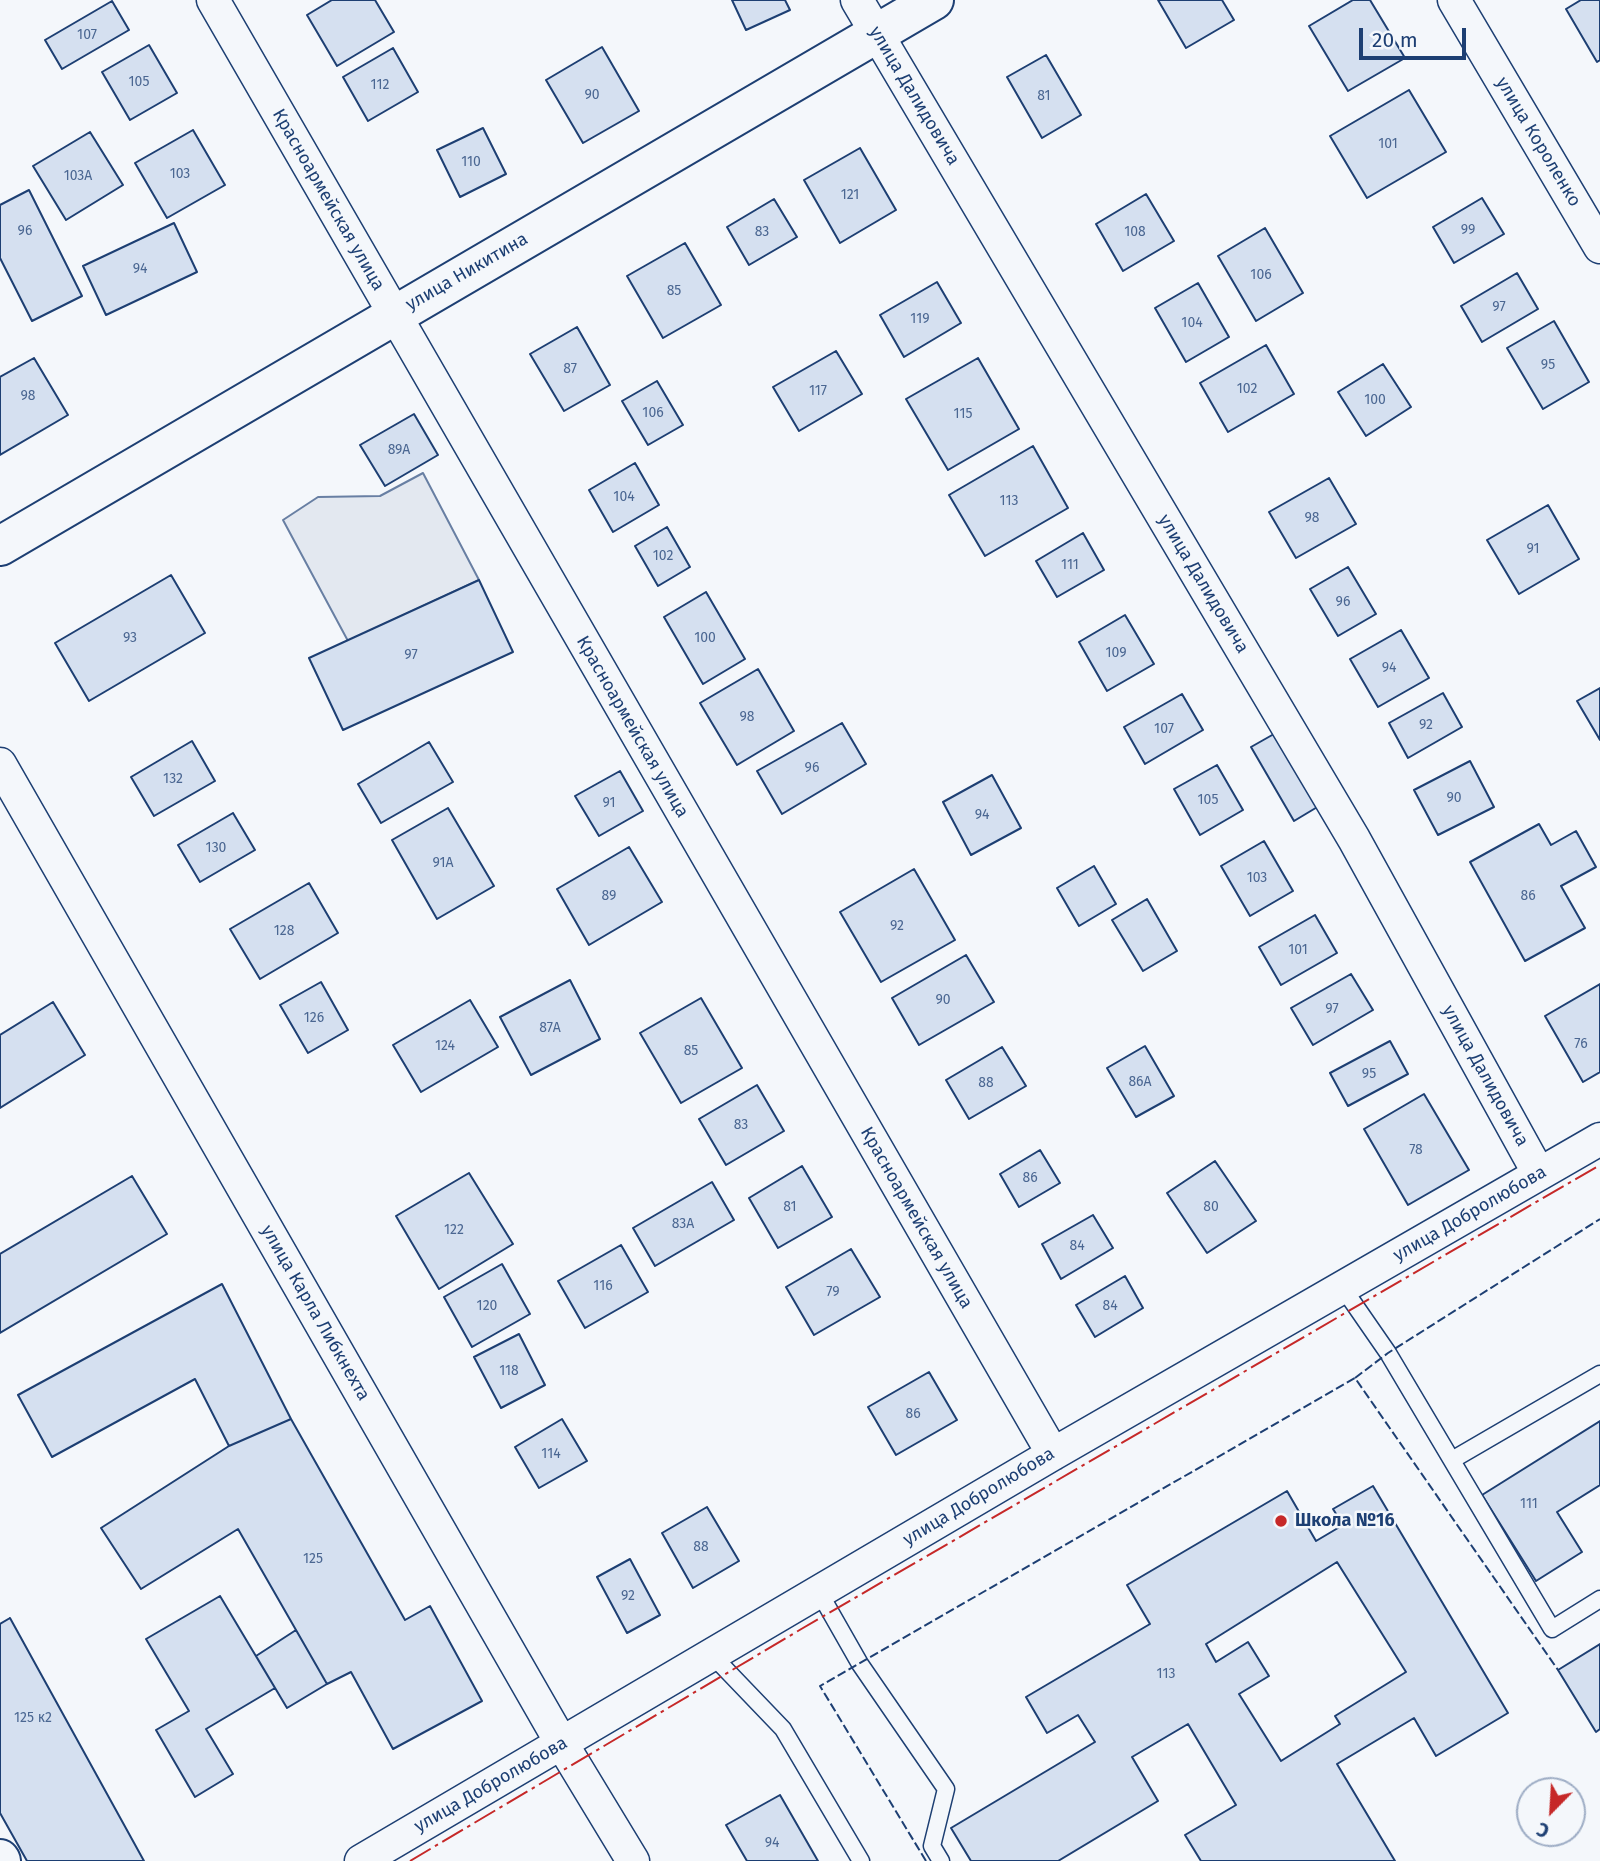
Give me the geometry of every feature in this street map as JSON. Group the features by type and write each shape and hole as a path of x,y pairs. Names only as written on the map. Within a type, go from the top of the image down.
{"main road":[{"name":"улица Никитина","path":"0,546 934,0"}],"street":[{"name":"Красноармейская улица","path":"213,0 1053,1454"},
{"name":"улица Далидовича","path":"857,0 1354,839 1539,1174"},
{"name":"улица Короленко","path":"1454,0 1600,247"},
{"name":"улица Карла Либкнехта","path":"0,764 562,1744 633,1861"},
{"name":"улица Добролюбова","path":"361,1861 1053,1454 1600,1139"}],"lane":[{"path":"1343,1288 1388,1353 1552,1629 1600,1599"},
{"path":"1452,1461 1600,1374"},
{"path":"819,1592 860,1664 946,1788 932,1846 941,1861"},
{"path":"712,1655 783,1729 861,1861"}],"shaded area":[{"path":"423,473 479,580 348,641 283,520 318,497 380,496"}],"building":[{"path":"332,0 375,0 394,32 337,66 307,15"},
{"path":"732,0 785,0 790,10 746,30"},
{"path":"1158,0 1222,0 1234,20 1186,48"},
{"path":"1353,0 1370,0 1405,58 1348,91 1309,26"},
{"path":"1581,0 1600,0 1600,60 1597,62 1566,9"},
{"path":"112,1 129,30 62,69 45,40"},
{"path":"149,45 177,93 130,120 102,72"},
{"path":"602,47 639,111 583,143 546,80"},
{"path":"393,48 418,92 368,121 343,77"},
{"path":"1046,55 1081,115 1042,138 1007,77"},
{"path":"1409,90 1446,152 1367,198 1330,136"},
{"path":"483,128 506,174 460,197 437,150"},
{"path":"193,130 225,185 167,218 135,163"},
{"path":"90,132 123,185 66,220 33,166"},
{"path":"860,148 896,210 840,243 804,180"},
{"path":"29,190 82,296 32,321 0,258 0,205"},
{"path":"1146,194 1174,241 1123,271 1096,224"},
{"path":"1482,198 1504,234 1454,263 1433,227"},
{"path":"774,199 797,237 749,265 727,227"},
{"path":"174,223 197,272 106,315 83,266"},
{"path":"1265,228 1303,293 1256,321 1218,256"},
{"path":"685,243 721,305 663,338 627,276"},
{"path":"1517,273 1538,309 1482,342 1461,306"},
{"path":"937,282 961,323 904,357 880,315"},
{"path":"1198,283 1229,337 1186,362 1155,308"},
{"path":"1554,321 1589,382 1543,409 1507,348"},
{"path":"577,327 610,385 564,411 530,354"},
{"path":"1266,345 1294,394 1228,432 1200,383"},
{"path":"836,351 862,394 799,431 773,387"},
{"path":"34,358 68,415 0,455 0,377"},
{"path":"978,358 1019,429 948,470 906,399"},
{"path":"1383,364 1411,407 1366,436 1338,392"},
{"path":"657,381 683,425 648,445 622,401"},
{"path":"414,414 438,455 385,486 360,445"},
{"path":"1033,446 1068,508 985,556 949,495"},
{"path":"635,463 659,505 613,532 589,490"},
{"path":"1329,478 1356,524 1296,558 1269,512"},
{"path":"1548,505 1579,559 1519,594 1487,540"},
{"path":"667,527 690,567 658,586 635,546"},
{"path":"1083,533 1104,570 1057,597 1036,561"},
{"path":"1348,567 1376,614 1338,636 1310,589"},
{"path":"171,575 205,633 89,701 55,643"},
{"path":"479,580 513,652 343,730 309,658"},
{"path":"706,592 745,659 703,684 664,617"},
{"path":"1125,615 1154,664 1107,691 1079,642"},
{"path":"1401,630 1429,678 1378,707 1350,659"},
{"path":"758,669 794,731 737,765 700,703"},
{"path":"1600,688 1600,740 1577,701"},
{"path":"1443,693 1462,727 1408,758 1389,723"},
{"path":"1182,694 1203,730 1145,764 1124,727"},
{"path":"842,723 866,764 782,814 757,771"},
{"path":"1281,730 1324,803 1294,821 1251,747"},
{"path":"192,741 215,781 154,816 131,777"},
{"path":"429,742 453,782 381,823 358,784"},
{"path":"1470,761 1494,807 1438,835 1414,790"},
{"path":"1217,765 1243,810 1200,835 1174,789"},
{"path":"620,771 643,811 599,836 575,796"},
{"path":"992,775 1021,828 971,855 943,802"},
{"path":"448,808 494,886 437,919 392,840"},
{"path":"233,813 255,850 200,882 178,845"},
{"path":"1539,824 1551,845 1576,831 1596,867 1561,886 1585,928 1525,961 1470,862"},
{"path":"1264,841 1293,891 1250,916 1221,866"},
{"path":"629,847 662,902 589,945 557,889"},
{"path":"1094,866 1116,904 1079,926 1057,888"},
{"path":"914,869 955,940 881,982 840,912"},
{"path":"309,883 338,933 260,979 230,929"},
{"path":"1147,899 1177,951 1143,971 1112,920"},
{"path":"1315,915 1337,953 1281,985 1259,947"},
{"path":"966,955 994,1002 919,1045 892,998"},
{"path":"1351,974 1373,1010 1313,1045 1291,1008"},
{"path":"570,980 600,1039 531,1075 500,1017"},
{"path":"321,982 348,1030 308,1053 280,1005"},
{"path":"1600,984 1600,1072 1583,1082 1545,1016"},
{"path":"701,998 742,1068 681,1103 640,1033"},
{"path":"470,1000 498,1047 421,1092 393,1045"},
{"path":"53,1002 85,1055 0,1108 0,1035"},
{"path":"1390,1041 1408,1074 1348,1106 1330,1073"},
{"path":"1145,1046 1174,1096 1136,1117 1107,1068"},
{"path":"1002,1047 1026,1086 969,1119 946,1080"},
{"path":"757,1085 784,1131 726,1165 699,1119"},
{"path":"1424,1094 1469,1170 1408,1205 1364,1129"},
{"path":"1040,1150 1060,1183 1019,1207 1000,1174"},
{"path":"1215,1161 1256,1221 1207,1253 1167,1193"},
{"path":"802,1166 832,1217 778,1248 749,1198"},
{"path":"469,1173 513,1244 439,1289 396,1216"},
{"path":"132,1176 167,1234 0,1333 0,1254"},
{"path":"712,1182 734,1220 655,1266 633,1228"},
{"path":"1093,1215 1113,1248 1061,1279 1042,1244"},
{"path":"621,1245 648,1292 585,1328 558,1281"},
{"path":"851,1249 880,1297 814,1335 786,1287"},
{"path":"502,1264 530,1314 472,1347 444,1297"},
{"path":"1125,1276 1143,1308 1095,1337 1076,1305"},
{"path":"222,1284 291,1419 229,1446 195,1379 52,1457 18,1395"},
{"path":"519,1334 545,1385 501,1408 474,1357"},
{"path":"929,1372 957,1420 896,1455 868,1407"},
{"path":"291,1419 405,1620 430,1606 482,1701 393,1749 351,1672 327,1684 238,1529 141,1589 101,1528 229,1446"},
{"path":"562,1419 587,1461 539,1488 515,1447"},
{"path":"1600,1421 1600,1485 1557,1512 1582,1552 1536,1581 1482,1495"},
{"path":"1373,1486 1508,1713 1436,1756 1414,1718 1337,1764 1395,1861 1201,1861 1185,1835 1236,1805 1188,1724 1132,1757 1158,1801 1058,1861 971,1861 951,1828 1095,1742 1078,1715 1047,1733 1026,1697 1150,1624 1127,1585 1287,1491 1316,1541 1343,1525 1333,1509","holes":["1337,1562 1406,1672 1335,1716 1340,1724 1281,1761 1239,1694 1269,1676 1248,1642 1216,1662 1206,1644"]},
{"path":"707,1507 739,1561 693,1588 662,1533"},
{"path":"630,1559 660,1615 627,1633 597,1577"},
{"path":"220,1596 275,1688 206,1729 233,1774 195,1797 156,1730 189,1711 146,1639"},
{"path":"10,1618 144,1861 27,1861 0,1813 0,1624"},
{"path":"296,1630 327,1684 287,1708 256,1656"},
{"path":"1600,1644 1600,1729 1596,1732 1558,1670"},
{"path":"780,1795 818,1861 747,1861 726,1825"}],"fence":[{"path":"1355,1378 1388,1353 1600,1219"},
{"path":"926,1861 820,1686 1355,1378 1558,1670"}],"power":[{"path":"410,1861 803,1628 1600,1165"}],"place":[{"name":"Школа №16","path":"1281,1521"}]}
